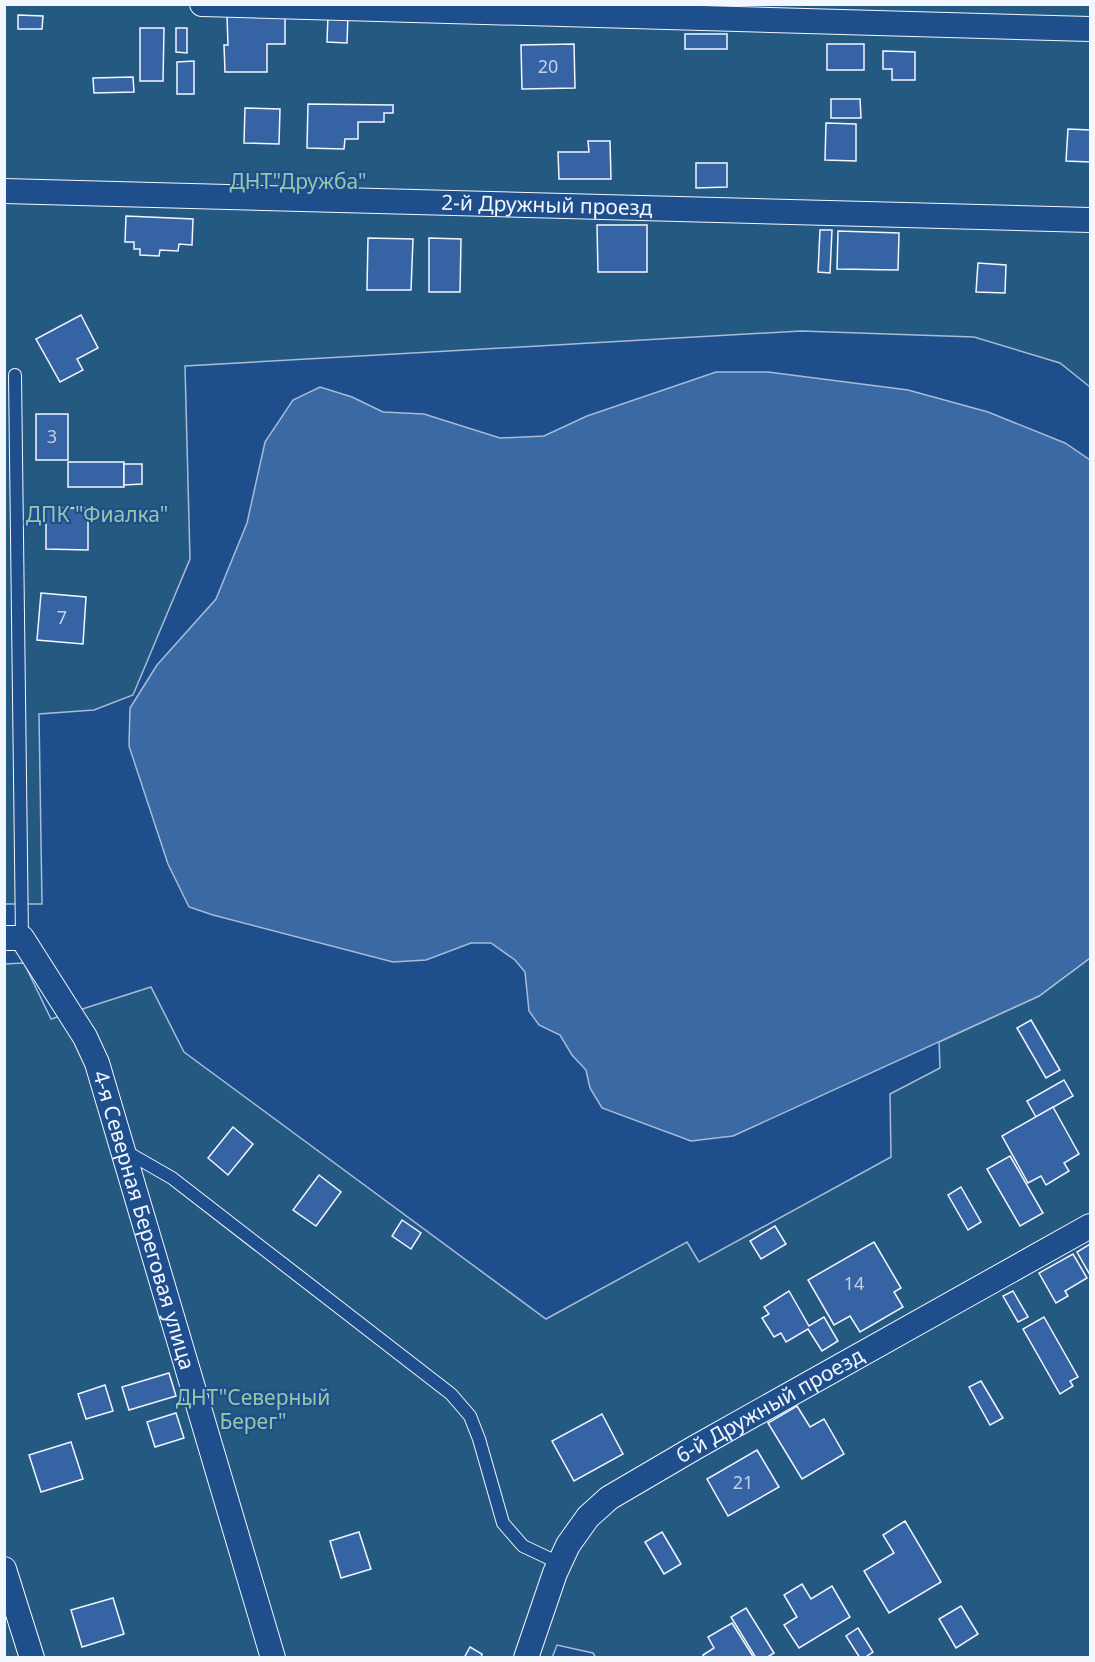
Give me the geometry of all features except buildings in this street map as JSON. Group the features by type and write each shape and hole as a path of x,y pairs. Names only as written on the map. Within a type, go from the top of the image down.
{"street":[{"path":"204,5 1090,29"},
{"name":"2-й Дружный проезд","path":"4,191 1090,220"},
{"name":"4-я Северная Береговая улица","path":"13,938 85,1037 97,1063 273,1658"},
{"name":"6-й Дружный проезд","path":"526,1658 559,1563 568,1545 588,1517 609,1498 706,1441 1090,1226"},
{"path":"4,1569 32,1658"}],"lane":[{"path":"13,938 15,375"},
{"path":"121,1149 172,1178 451,1394 470,1416 479,1438 503,1524 523,1546 559,1563"}],"green space":[{"name":"ДНТ\"Дружба\"","path":"4,5 1090,5 1090,387 1060,363 974,337 801,331 185,366 190,559 133,695 94,710 39,714 42,904 5,904"},
{"name":"ДНТ\"Северный Берег\"","path":"1090,958 1090,1657 596,1658 593,1653 557,1645 552,1658 5,1657 4,964 24,963 51,1019 151,987 184,1052 546,1319 687,1242 699,1262 891,1157 890,1094 940,1068 939,1042 1039,996"}],"shaded area":[{"path":"716,372 768,372 908,390 988,412 1065,443 1090,460 1090,958 1039,996 733,1136 691,1141 602,1108 590,1088 586,1070 572,1055 560,1035 539,1025 529,1011 525,972 515,960 491,943 471,943 426,960 393,962 189,907 168,864 129,746 130,708 157,665 216,599 247,523 265,442 293,400 320,387 352,397 383,412 424,414 500,438 544,436 587,416"}],"park label":[{"name":"ДПК \"Фиалка\"","path":"97,515"}]}
